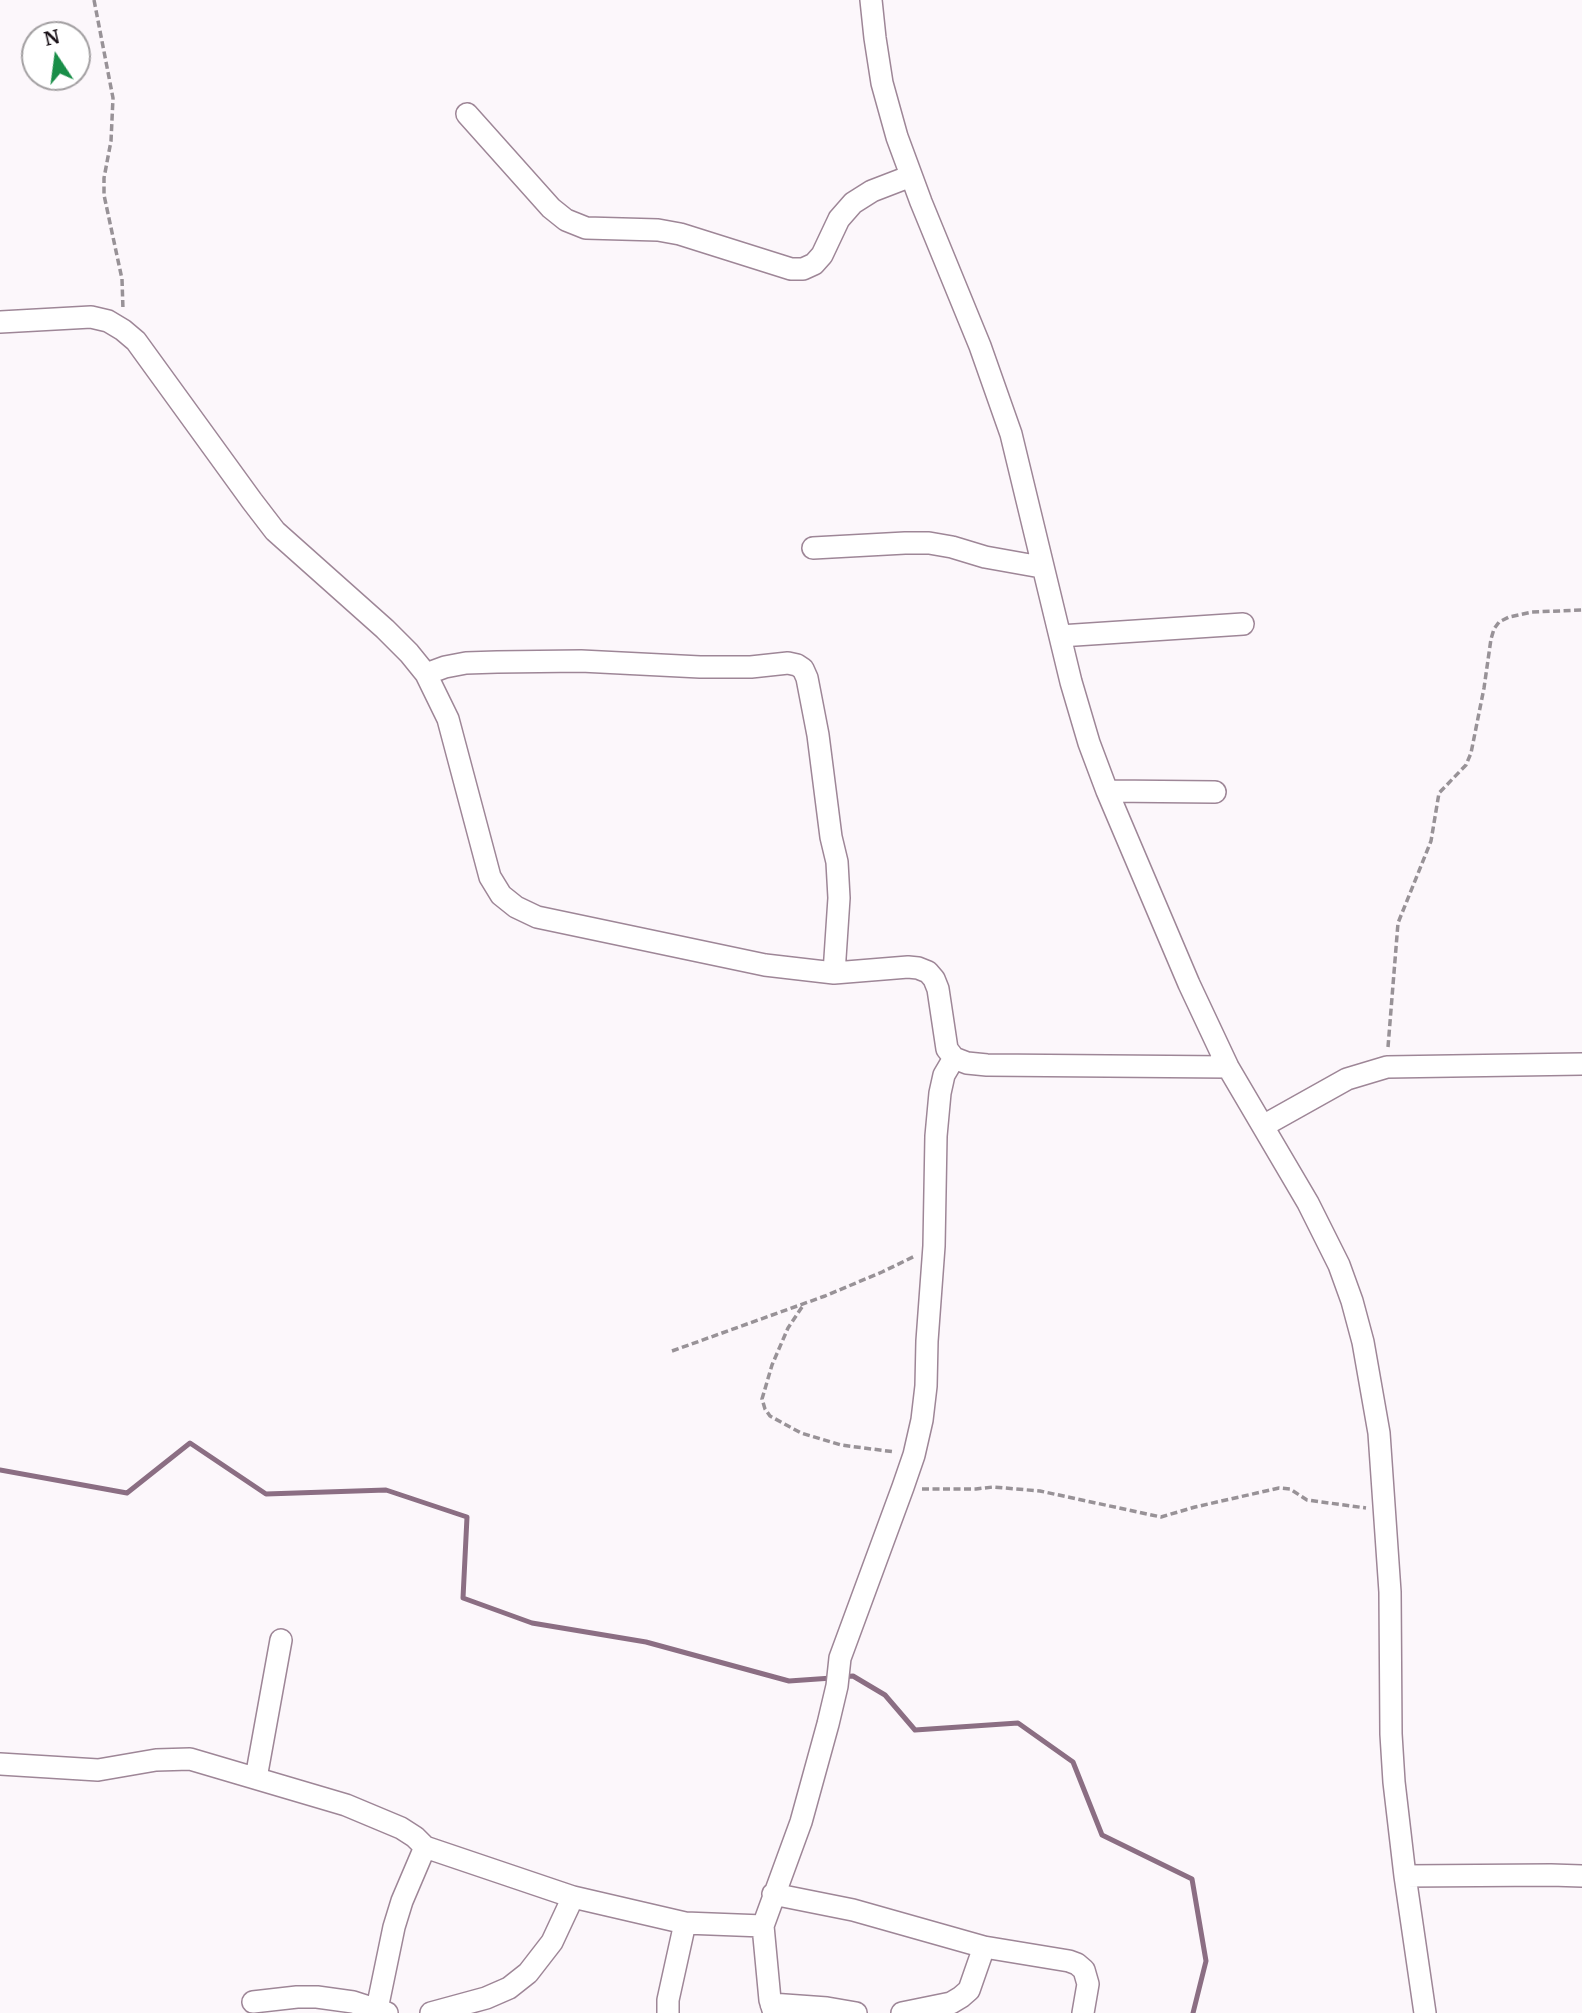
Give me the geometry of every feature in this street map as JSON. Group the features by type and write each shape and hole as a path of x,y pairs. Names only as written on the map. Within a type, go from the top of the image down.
{"street":[{"path":"871,0 882,83 897,137 980,346 1011,434 1041,567 1083,723 1107,791 1189,984 1228,1067 1308,1203 1339,1265 1352,1301 1363,1342 1379,1433 1390,1592 1391,1734 1395,1792 1425,2013"},
{"path":"467,114 551,208 566,220 586,228 658,230 680,234 790,269 803,270 814,264 822,254 839,219 853,202 872,191 911,176"},
{"path":"0,322 91,317 108,321 136,341 275,531 385,629 426,674 448,719 490,877 500,895 516,907 537,917 765,965 834,972 908,967 928,972 934,979 942,1002 947,1049 954,1058 967,1063 1228,1067"},
{"path":"813,548 929,543 1041,567"},
{"path":"1060,636 1243,624"},
{"path":"426,674 466,663 497,662 581,661 726,667 788,663 803,669 818,735 831,837 837,862 839,898 834,972"},
{"path":"1107,791 1215,792"},
{"path":"856,2013 827,2008 772,2009 763,1926 801,1822 828,1724 840,1658 903,1487 922,1420 934,1247 936,1136 944,1075 954,1058"},
{"path":"1263,1126 1347,1079 1387,1067 1582,1064"},
{"path":"256,1778 281,1640"},
{"path":"0,1764 98,1770 156,1760 181,1759 209,1764 346,1805 415,1837 425,1847 573,1898 685,1923 763,1926"},
{"path":"253,2002 317,1997 354,2002 382,2011 394,1927 425,1847"},
{"path":"1405,1876 1582,1877"},
{"path":"773,1894 853,1910 984,1947 1077,1964 1084,1970 1088,1984 1083,2013"},
{"path":"431,2013 486,1998 509,1987 528,1973 552,1942 573,1898"},
{"path":"668,2013 668,2000 685,1923"},
{"path":"902,2013 951,2003 961,1997 969,1990 984,1947"}],"path":[{"path":"94,0 113,99 104,195 122,279 123,330"},
{"path":"1387,1067 1398,923 1431,841 1438,793 1465,765 1471,753 1494,629 1499,622 1509,617 1532,612 1582,610"},
{"path":"672,1351 803,1305 883,1272 934,1247"},
{"path":"803,1305 788,1328 764,1388 762,1399 770,1416 801,1433 841,1445 914,1455"},
{"path":"903,1487 934,1490 993,1487 1040,1491 1161,1517 1284,1488 1307,1500 1384,1511"}],"waterway":[{"path":"0,1470 127,1493 190,1443 266,1494 386,1490 467,1517 463,1598 532,1623 646,1642 789,1681 832,1678"},
{"path":"841,1677 853,1676 885,1695 915,1730 1018,1723 1073,1762 1102,1835 1192,1879 1206,1961 1193,2013"}]}
